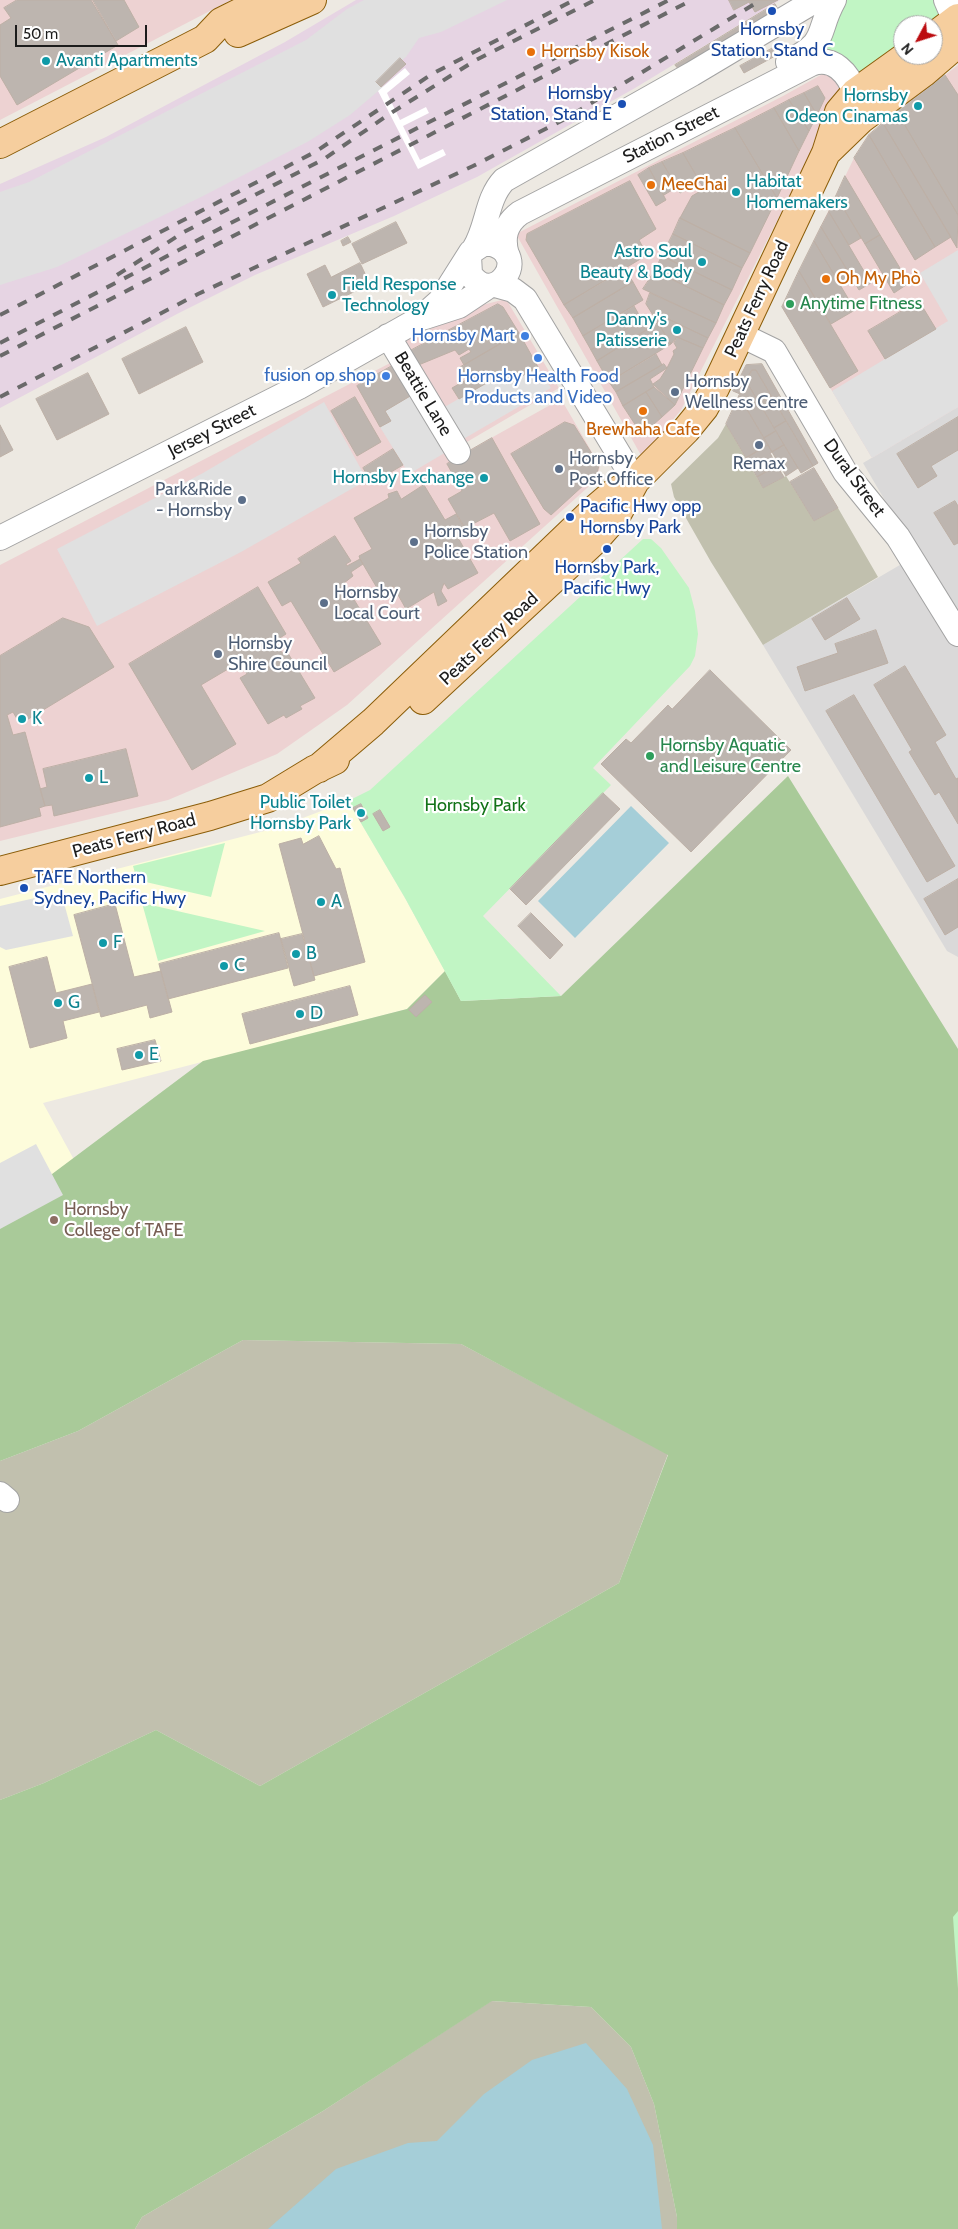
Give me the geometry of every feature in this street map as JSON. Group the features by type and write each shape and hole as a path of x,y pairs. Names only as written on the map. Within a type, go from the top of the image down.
{"main road":[{"path":"205,40 221,22 265,0"},
{"path":"0,144 205,40 227,37 312,0"},
{"name":"Peats Ferry Road","path":"943,38 952,29"},
{"path":"855,93 861,99 870,99 901,81 915,65"},
{"name":"Peats Ferry Road","path":"826,153 915,65"},
{"name":"Peats Ferry Road","path":"0,871 210,816 268,798 319,768 373,722 593,511 614,493 635,482 694,421 715,388 741,335 826,153 839,112 855,93"}],"street":[{"path":"528,305 513,290 473,279 468,268 493,197 504,180 692,74 816,0"},
{"name":"Station Street","path":"475,246 494,218 514,202 808,52 818,40 834,0"},
{"name":"Station Street","path":"508,257 504,241 506,230 513,218 520,213 811,64 824,61 840,69 849,79 855,93"},
{"path":"475,246 492,244 501,248 508,257 514,277 528,305 635,482"},
{"name":"Jersey Street","path":"0,538 299,387 420,318 440,301 475,246"},
{"path":"492,285 507,275 508,257"},
{"name":"Jersey Street","path":"420,318 454,308 492,285"},
{"name":"Dural Street","path":"741,335 774,351 845,472 898,537 958,634"},
{"name":"Beattie Lane","path":"388,336 458,452"}],"shaded area":[{"path":"0,0 231,0 0,120"},
{"path":"356,0 780,0 635,88 477,177 394,216 255,275 0,408 0,184 106,137 285,42"},
{"path":"364,0 507,0 441,32 419,38 406,57 378,80 383,87 350,115 309,141 203,196 57,267 0,285 0,192 29,182 306,40 347,9"},
{"path":"958,65 958,407 872,458 782,307 854,158 869,135"},
{"path":"828,71 844,89 681,410 642,457 516,234"},
{"path":"958,250 958,407 872,458 832,391 948,321 920,273"},
{"path":"506,299 559,388 460,446 399,344 478,306"},
{"path":"396,360 457,457 561,399 600,466 597,479 347,705 277,754 168,800 0,841 0,565"},
{"path":"538,367 551,388 460,441 441,409 502,374 508,384"},
{"path":"417,392 453,448 409,474 380,427 391,421 385,411"},
{"name":"Park&Ride - Hornsby","path":"324,402 367,480 241,552 97,626 57,549 203,473"},
{"path":"958,407 958,957 947,951 763,645 917,555 863,463"},
{"path":"726,424 763,488 786,476 814,521 838,508 878,577 763,645 711,562 674,497 671,484 718,438"},
{"name":"Hornsby College of TAFE","path":"348,801 445,971 407,1009 43,1103 171,1337 0,1436 0,899 276,828"},
{"path":"61,892 73,936 6,950 0,947 0,906"},
{"path":"36,1144 63,1195 0,1229 0,1163"},
{"path":"243,1340 461,1344 668,1454 619,1583 260,1786 156,1730 44,1783 0,1800 0,1461 78,1431"},
{"path":"491,2001 591,2007 631,2047 654,2104 677,2217 677,2229 135,2229 142,2217 323,2111"}],"green space":[{"path":"844,0 936,0 943,13 941,15 893,15 893,57 862,77 825,52"},
{"name":"Hornsby Park","path":"643,539 651,539 661,548 689,588 698,634 695,656 690,666 593,768 611,785 483,916 561,996 461,1001 405,898 348,801 370,790"},
{"path":"788,776 958,1049 958,2229 677,2229 677,2217 654,2104 631,2047 591,2007 492,2001 323,2111 142,2217 135,2229 0,2229 0,1800 44,1783 156,1730 260,1786 619,1583 668,1455 461,1344 243,1340 78,1431 0,1461 0,1213 203,1061 407,1009 445,971 461,1001 561,996"},
{"path":"225,843 211,897 137,880 133,866"},
{"path":"142,903 265,931 158,961"},
{"path":"958,1911 958,1989 953,1917"}],"water":[{"path":"631,806 669,843 575,938 538,901"},
{"path":"586,2043 627,2089 653,2145 662,2229 268,2229 336,2169 408,2143 437,2141 484,2094 532,2060"}],"pier":[{"path":"405,68 410,74 387,93 400,120 426,107 429,113 403,126 420,160 443,149 446,155 418,169 378,91"}],"building":[{"name":"Avanti Apartments","path":"17,0 91,0 118,45 17,105 0,76 0,25 11,18 4,8"},
{"path":"93,0 124,0 139,27 116,41"},
{"path":"729,0 778,0 755,12 749,2 734,10"},
{"path":"775,4 778,9 679,70 675,65"},
{"path":"773,48 777,55 744,73 740,66"},
{"path":"400,58 406,64 381,87 376,82"},
{"path":"945,75 958,95 958,215 897,112"},
{"path":"818,86 825,98 817,115 804,93"},
{"path":"804,93 817,115 809,131 789,100"},
{"path":"789,100 809,131 799,151 774,108"},
{"path":"774,108 799,151 777,198 735,128"},
{"path":"897,112 958,215 957,248 883,123"},
{"path":"883,123 951,237 935,247 869,135"},
{"name":"Habitat Homemakers","path":"735,128 777,198 750,253 680,218 692,196 704,189 683,153"},
{"path":"869,135 935,247 915,260 854,158"},
{"path":"683,153 700,182 680,193 662,162"},
{"path":"662,162 677,187 664,195 649,168"},
{"name":"MeeChai","path":"649,168 666,200 656,206 638,175"},
{"path":"845,176 880,235 865,244 836,196"},
{"path":"630,181 656,229 639,240 647,255 564,305 526,240 527,234"},
{"path":"836,196 861,238 849,245 829,212"},
{"path":"829,212 871,283 859,290 821,227"},
{"path":"680,218 750,253 742,268 673,234"},
{"path":"396,222 407,243 362,264 352,244"},
{"path":"821,227 853,279 841,286 814,241"},
{"name":"Astro Soul Beauty & Body","path":"673,234 742,268 732,290 662,256"},
{"path":"880,235 909,283 894,293 865,244"},
{"path":"348,237 351,242 343,246 341,241"},
{"path":"814,241 855,310 831,324 799,271"},
{"path":"662,256 732,290 724,305 655,271"},
{"name":"Field Response Technology","path":"360,263 370,284 323,307 307,274 325,265 331,277"},
{"path":"625,269 633,282 573,318 564,305"},
{"path":"655,271 724,305 716,323 643,289"},
{"path":"799,271 858,371 830,388 782,307"},
{"path":"633,282 643,300 583,336 573,318"},
{"path":"650,293 716,323 708,338 662,316 658,323 646,304"},
{"path":"919,301 936,329 885,359 868,331"},
{"path":"498,304 503,307 519,333 464,365 460,358 471,352 469,349 459,355 455,350 416,366 408,352"},
{"path":"634,306 642,320 591,350 583,336"},
{"name":"Danny's Patisserie","path":"662,316 708,338 703,348 677,337 671,344 658,323"},
{"path":"648,317 653,326 597,361 591,350"},
{"path":"658,323 671,344 609,382 597,361"},
{"path":"186,327 203,362 139,394 122,359"},
{"path":"519,333 538,367 508,384 502,374 459,399 452,388 466,380 459,368"},
{"path":"677,337 703,348 675,405 653,384 660,379 667,368 674,354 673,351 677,348 674,343"},
{"path":"656,354 662,365 616,392 609,382"},
{"path":"399,362 417,392 385,411 391,421 380,427 357,386"},
{"path":"664,364 667,368 650,379 654,387 623,406 616,392"},
{"path":"762,364 818,463 813,466 756,370 752,370 746,382 739,379 746,365"},
{"path":"752,370 756,370 786,421 774,428 746,381"},
{"path":"88,373 109,414 57,440 36,399"},
{"path":"739,379 746,382 740,394 733,391"},
{"path":"746,381 776,431 764,438 739,396"},
{"name":"Brewhaha Cafe","path":"654,387 675,405 662,417 646,392"},
{"name":"Brewhaha Cafe","path":"646,392 662,417 645,432 638,429 623,406"},
{"path":"739,396 768,445 746,458 726,424"},
{"path":"355,397 381,442 357,456 331,411"},
{"path":"958,417 958,450 931,466 937,476 918,488 897,454"},
{"path":"786,421 813,466 801,473 774,428"},
{"name":"Hornsby Post Office","path":"565,422 574,425 599,465 597,473 551,515 544,509 511,454"},
{"path":"0,425 13,450 0,457"},
{"path":"776,431 784,445 772,452 764,438"},
{"name":"Hornsby Exchange","path":"492,438 540,524 510,541 494,513 465,528 448,499 462,491 447,464"},
{"path":"768,445 777,466 757,477 746,458"},
{"path":"784,445 798,468 786,476 772,452"},
{"path":"393,449 403,465 372,483 363,468"},
{"path":"777,466 784,477 763,488 757,477"},
{"path":"814,468 838,508 814,521 790,482"},
{"name":"Hornsby Police Station","path":"424,485 445,520 456,514 466,531 457,536 478,573 448,589 444,583 441,591 447,601 438,606 434,592 406,609 393,586 380,593 360,559 359,556 372,549 354,518 389,498 388,494 397,491 401,499"},
{"path":"955,501 958,506 958,543 954,545 934,513"},
{"name":"Hornsby Local Court","path":"335,536 351,561 346,564 347,566 360,559 363,564 351,572 353,576 344,583 381,644 334,672 291,601 282,606 268,582 301,563 298,559"},
{"name":"Hornsby Shire Council","path":"258,587 286,634 275,641 282,653 286,650 315,698 300,706 302,709 286,718 284,715 268,724 240,678 247,674 242,665 247,662 245,659 201,685 236,744 192,770 129,664"},
{"path":"847,598 860,619 825,640 812,619"},
{"name":"K","path":"63,618 89,627 114,667 20,724 13,712 7,715 13,735 25,732 45,806 39,808 41,816 0,827 0,656"},
{"path":"876,630 888,663 805,691 797,667 838,653 835,644"},
{"path":"905,666 946,735 935,742 956,779 958,778 958,824 939,792 935,795 909,752 912,750 874,685"},
{"path":"710,670 791,750 691,852 601,764 626,739 631,743 668,705 672,709"},
{"path":"854,695 955,866 927,882 826,711"},
{"name":"L","path":"126,749 138,796 54,816 52,805 45,806 40,789 47,787 43,769"},
{"path":"603,793 620,809 526,905 510,889"},
{"name":"Public Toilet Hornsby Park","path":"361,804 368,818 361,822 353,808"},
{"path":"380,810 390,827 383,831 373,814"},
{"name":"A","path":"319,836 336,869 340,868 365,962 314,976 279,844 301,838 303,844"},
{"path":"958,879 958,927 945,935 924,899"},
{"name":"F","path":"115,904 134,977 161,971 172,1012 150,1018 147,1005 101,1017 74,915"},
{"path":"531,913 563,945 550,959 518,926"},
{"name":"C","path":"279,933 288,968 168,999 159,964"},
{"name":"B","path":"302,934 315,980 294,986 281,939"},
{"name":"G","path":"47,957 56,993 92,984 99,1012 63,1021 67,1038 30,1048 9,967"},
{"name":"D","path":"350,986 358,1015 250,1044 242,1014"},
{"path":"425,995 432,1002 416,1017 409,1010"},
{"name":"E","path":"155,1040 161,1061 122,1070 117,1049"}],"railway":[{"path":"0,315 315,152 432,74 574,0"},
{"path":"117,275 184,232 324,159 391,113 476,60 595,0"},
{"path":"0,343 669,0"},
{"path":"0,356 692,0"},
{"path":"0,397 198,294 473,166 565,119 761,0"}],"place":[{"name":"Hornsby Station, Stand C","path":"772,11"},
{"name":"Hornsby Kisok","path":"531,52"},
{"name":"Avanti Apartments","path":"46,61"},
{"name":"Hornsby Station, Stand E","path":"622,104"},
{"name":"Hornsby Odeon Cinamas","path":"918,106"},
{"name":"MeeChai","path":"651,185"},
{"name":"Habitat Homemakers","path":"736,192"},
{"name":"Astro Soul Beauty & Body","path":"702,262"},
{"name":"Oh My Phò","path":"826,279"},
{"name":"Field Response Technology","path":"332,295"},
{"name":"Anytime Fitness","path":"790,304"},
{"name":"Danny's Patisserie","path":"677,330"},
{"name":"Hornsby Mart","path":"525,336"},
{"name":"Hornsby Health Food Products and Video","path":"538,358"},
{"name":"fusion op shop","path":"386,376"},
{"name":"Hornsby Wellness Centre","path":"675,392"},
{"name":"Brewhaha Cafe","path":"643,411"},
{"name":"Remax","path":"759,445"},
{"name":"Hornsby Post Office","path":"559,469"},
{"name":"Hornsby Exchange","path":"484,478"},
{"name":"Park&Ride - Hornsby","path":"242,500"},
{"name":"Pacific Hwy opp Hornsby Park","path":"570,517"},
{"name":"Hornsby Police Station","path":"414,542"},
{"name":"Hornsby Park, Pacific Hwy","path":"607,549"},
{"name":"Hornsby Local Court","path":"324,603"},
{"name":"Hornsby Shire Council","path":"218,654"},
{"name":"K","path":"22,719"},
{"name":"Hornsby Aquatic and Leisure Centre","path":"650,756"},
{"name":"L","path":"89,778"},
{"name":"Public Toilet Hornsby Park","path":"361,813"},
{"name":"TAFE Northern Sydney, Pacific Hwy","path":"24,888"},
{"name":"A","path":"321,902"},
{"name":"F","path":"103,943"},
{"name":"B","path":"296,954"},
{"name":"C","path":"224,966"},
{"name":"G","path":"58,1003"},
{"name":"D","path":"300,1014"},
{"name":"E","path":"139,1055"},
{"name":"Hornsby College of TAFE","path":"54,1220"}]}
